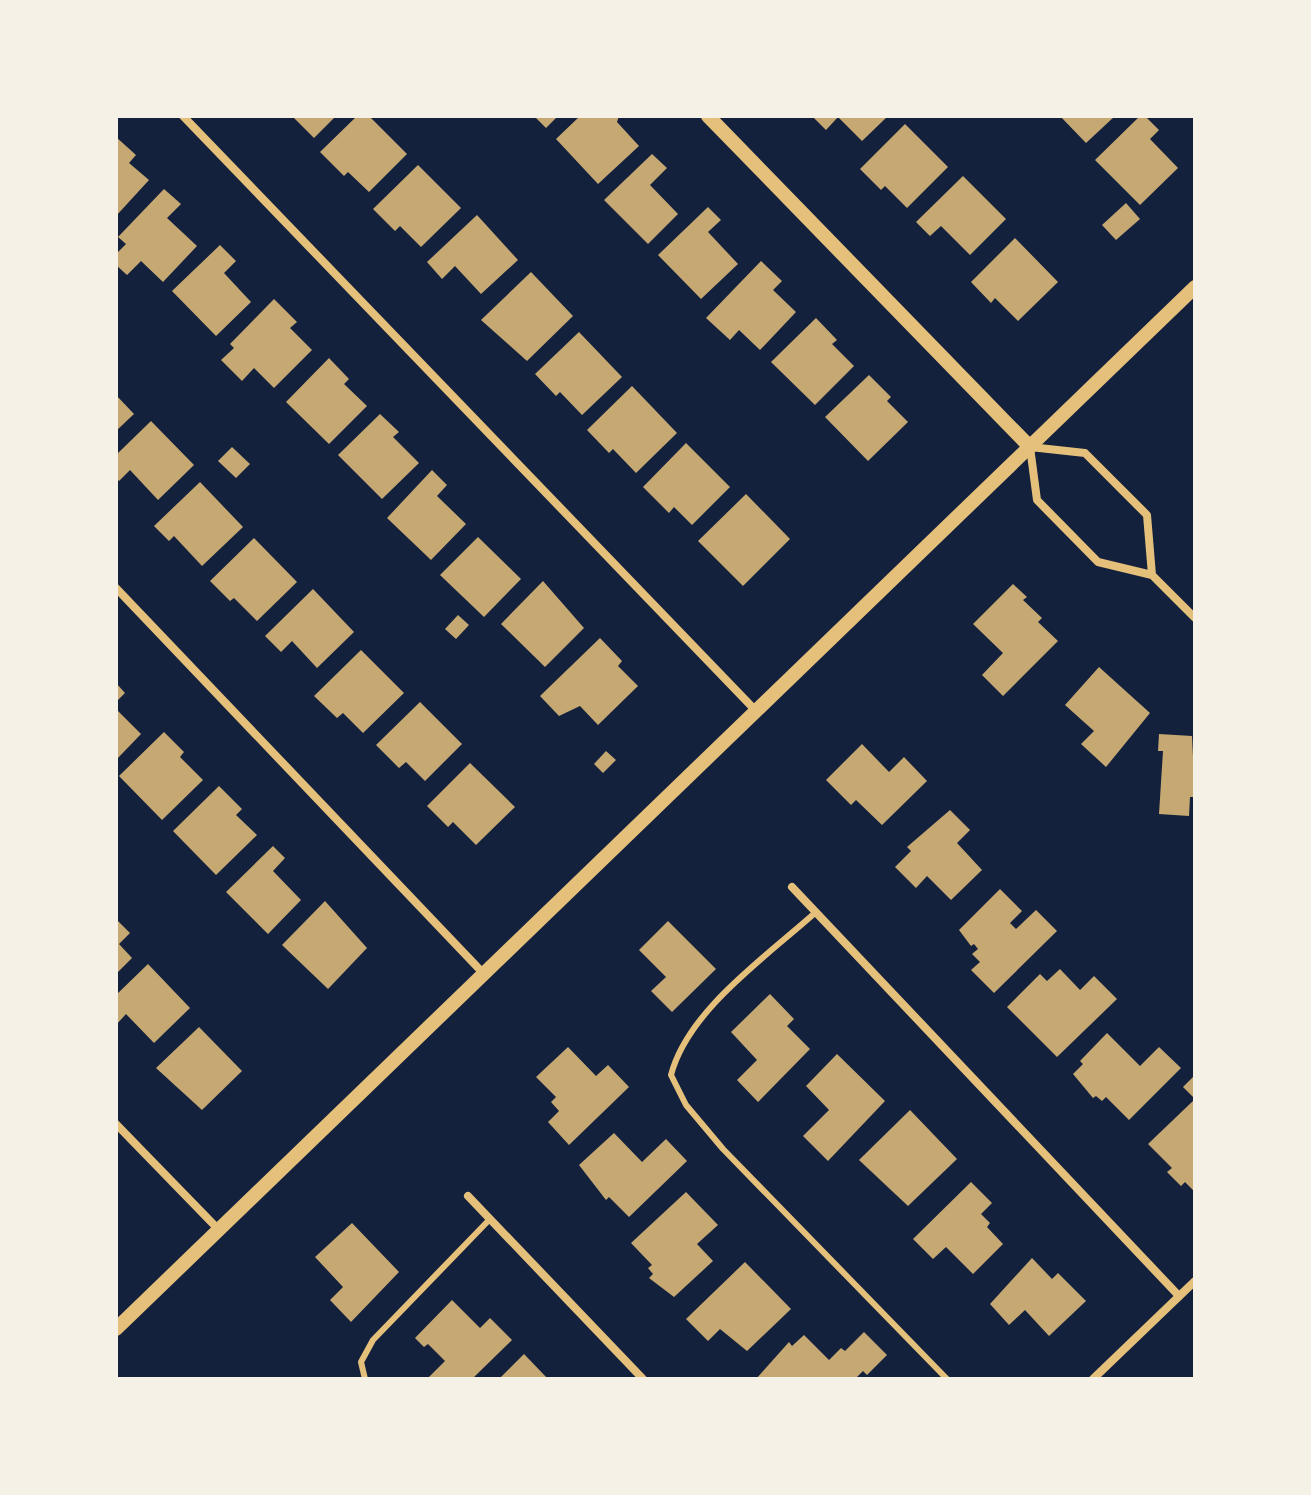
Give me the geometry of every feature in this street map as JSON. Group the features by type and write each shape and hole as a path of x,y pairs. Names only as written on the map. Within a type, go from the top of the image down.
{"street":[{"path":"183,116 757,712"},
{"path":"708,116 1030,447 1037,500 1098,562 1152,575 1195,618"},
{"path":"116,1329 1195,287"},
{"path":"1030,447 1085,453 1147,515 1152,575"},
{"path":"116,588 485,974"},
{"path":"792,887 1179,1296"},
{"path":"116,1124 220,1231"},
{"path":"468,1196 643,1379"},
{"path":"1093,1379 1195,1281"}],"lane":[{"path":"816,912 704,1014 678,1050 671,1075 686,1105 723,1149 947,1379"},
{"path":"365,1379 361,1362 373,1340 490,1219"}],"building":[{"path":"292,116 336,116 314,138"},
{"path":"357,116 369,116 407,154 369,192 348,172 344,176 320,152"},
{"path":"534,116 558,116 546,128"},
{"path":"580,116 619,116 617,122 639,146 598,184 556,139"},
{"path":"812,116 888,116 862,141 838,117 826,130"},
{"path":"1060,116 1115,116 1086,143"},
{"path":"1140,116 1145,116 1159,130 1150,139 1178,168 1140,205 1095,160"},
{"path":"905,124 948,167 907,208 885,186 881,190 860,169"},
{"path":"116,137 136,155 129,163 149,180 116,216"},
{"path":"652,154 667,168 650,185 678,214 648,244 604,200"},
{"path":"418,165 461,208 421,247 400,226 395,231 373,209"},
{"path":"963,176 1006,219 970,255 941,226 930,236 916,222"},
{"path":"164,189 181,204 167,218 197,246 163,282 141,261 127,275 116,265 116,254 126,244 118,237"},
{"path":"1126,203 1140,219 1116,240 1102,225"},
{"path":"708,207 721,220 708,232 738,264 701,299 658,255"},
{"path":"477,215 518,260 481,294 455,266 442,279 427,262"},
{"path":"1015,238 1058,282 1018,321 995,298 991,303 971,282"},
{"path":"220,245 236,261 224,273 251,302 216,336 172,291"},
{"path":"761,261 782,281 773,290 796,312 760,350 739,330 730,340 706,318"},
{"path":"531,272 573,316 527,361 481,320"},
{"path":"274,299 297,322 290,328 312,350 274,388 254,368 242,381 221,360 234,348 230,344"},
{"path":"816,318 837,340 832,344 854,366 815,405 771,362"},
{"path":"579,332 622,377 582,415 560,392 556,396 535,374"},
{"path":"329,358 349,379 344,384 367,406 329,444 286,402"},
{"path":"869,375 891,397 887,401 908,422 868,461 825,417"},
{"path":"632,386 677,433 636,473 613,449 609,453 587,430"},
{"path":"116,395 134,414 116,431"},
{"path":"380,414 399,432 393,437 419,463 382,499 338,455"},
{"path":"151,421 194,465 158,500 130,470 119,481 116,478 116,455"},
{"path":"686,443 730,487 692,525 674,507 669,513 643,487"},
{"path":"232,447 250,464 236,478 218,461"},
{"path":"432,470 447,485 437,496 466,524 431,560 387,518"},
{"path":"200,482 243,527 202,566 174,536 169,541 154,526"},
{"path":"746,494 790,539 743,586 698,541"},
{"path":"478,537 521,579 484,617 440,575"},
{"path":"254,538 297,582 257,621 234,598 230,601 210,581"},
{"path":"543,581 584,628 545,667 501,624"},
{"path":"1013,584 1027,597 1023,600 1042,618 1038,622 1058,641 1003,696 982,675 1003,653 973,624"},
{"path":"313,589 354,632 317,668 292,641 281,652 265,636"},
{"path":"458,615 469,625 456,639 445,629"},
{"path":"600,638 622,661 618,666 638,686 598,725 580,706 559,716 540,696"},
{"path":"361,650 404,693 363,733 343,713 337,718 314,696"},
{"path":"1099,667 1150,713 1106,767 1081,744 1094,731 1065,705"},
{"path":"116,683 125,693 116,702"},
{"path":"420,702 462,744 425,781 406,762 399,768 376,745"},
{"path":"116,709 141,734 116,760"},
{"path":"164,732 184,752 180,757 203,780 162,820 119,776"},
{"path":"1159,734 1192,736 1195,797 1190,797 1189,816 1159,814 1163,751 1158,751"},
{"path":"862,744 889,772 904,757 927,781 882,825 856,800 851,805 826,780"},
{"path":"606,751 616,760 603,773 594,764"},
{"path":"470,763 515,807 476,845 453,822 448,827 427,806"},
{"path":"219,786 242,809 236,815 257,835 216,875 173,831"},
{"path":"950,810 970,830 957,843 982,870 951,900 927,876 916,888 895,867 911,851 907,847"},
{"path":"273,846 285,858 273,871 301,900 268,934 226,892"},
{"path":"1000,889 1022,911 1010,923 1016,929 1036,910 1057,931 994,993 971,970 980,962 972,954 978,949 974,944 971,946 959,930"},
{"path":"325,901 367,948 328,989 282,945"},
{"path":"116,919 130,933 119,944 132,958 116,974"},
{"path":"668,921 716,969 672,1012 651,991 666,977 639,950"},
{"path":"148,964 190,1008 154,1043 126,1014 116,1025 116,995"},
{"path":"1060,969 1080,990 1094,976 1117,999 1057,1057 1007,1007 1040,974 1047,981"},
{"path":"770,994 794,1019 787,1026 810,1049 758,1102 737,1080 757,1060 731,1032"},
{"path":"199,1027 242,1071 202,1110 156,1068"},
{"path":"1107,1033 1140,1066 1159,1047 1181,1068 1129,1120 1106,1097 1102,1101 1096,1096 1093,1098 1073,1074 1083,1064 1080,1061"},
{"path":"568,1047 596,1076 608,1065 629,1087 569,1145 548,1122 559,1111 551,1102 556,1097 536,1077"},
{"path":"837,1054 885,1101 828,1161 803,1136 829,1110 806,1086"},
{"path":"1195,1075 1195,1095 1193,1097 1183,1087"},
{"path":"1195,1099 1195,1192 1185,1182 1181,1186 1167,1172 1172,1168 1148,1144"},
{"path":"910,1110 957,1159 908,1206 859,1160"},
{"path":"614,1133 642,1162 666,1139 687,1161 629,1217 609,1197 606,1200 579,1165"},
{"path":"971,1182 992,1203 981,1214 990,1223 987,1227 1003,1244 973,1274 946,1247 933,1259 913,1239"},
{"path":"686,1192 718,1225 697,1244 713,1261 674,1297 649,1278 653,1274 648,1268 652,1265 631,1243"},
{"path":"352,1223 399,1272 351,1322 330,1300 343,1287 315,1257"},
{"path":"1032,1258 1052,1279 1058,1273 1086,1301 1049,1336 1025,1310 1009,1325 990,1304"},
{"path":"745,1262 791,1309 747,1351 720,1329 708,1341 686,1319"},
{"path":"452,1300 480,1328 490,1318 512,1340 472,1379 427,1379 445,1361 428,1344 424,1347 415,1338"},
{"path":"864,1332 887,1355 867,1375 863,1371 855,1379 756,1379 789,1342 792,1346 804,1335 829,1360 841,1348 845,1351"},
{"path":"524,1354 548,1379 499,1379"}]}
